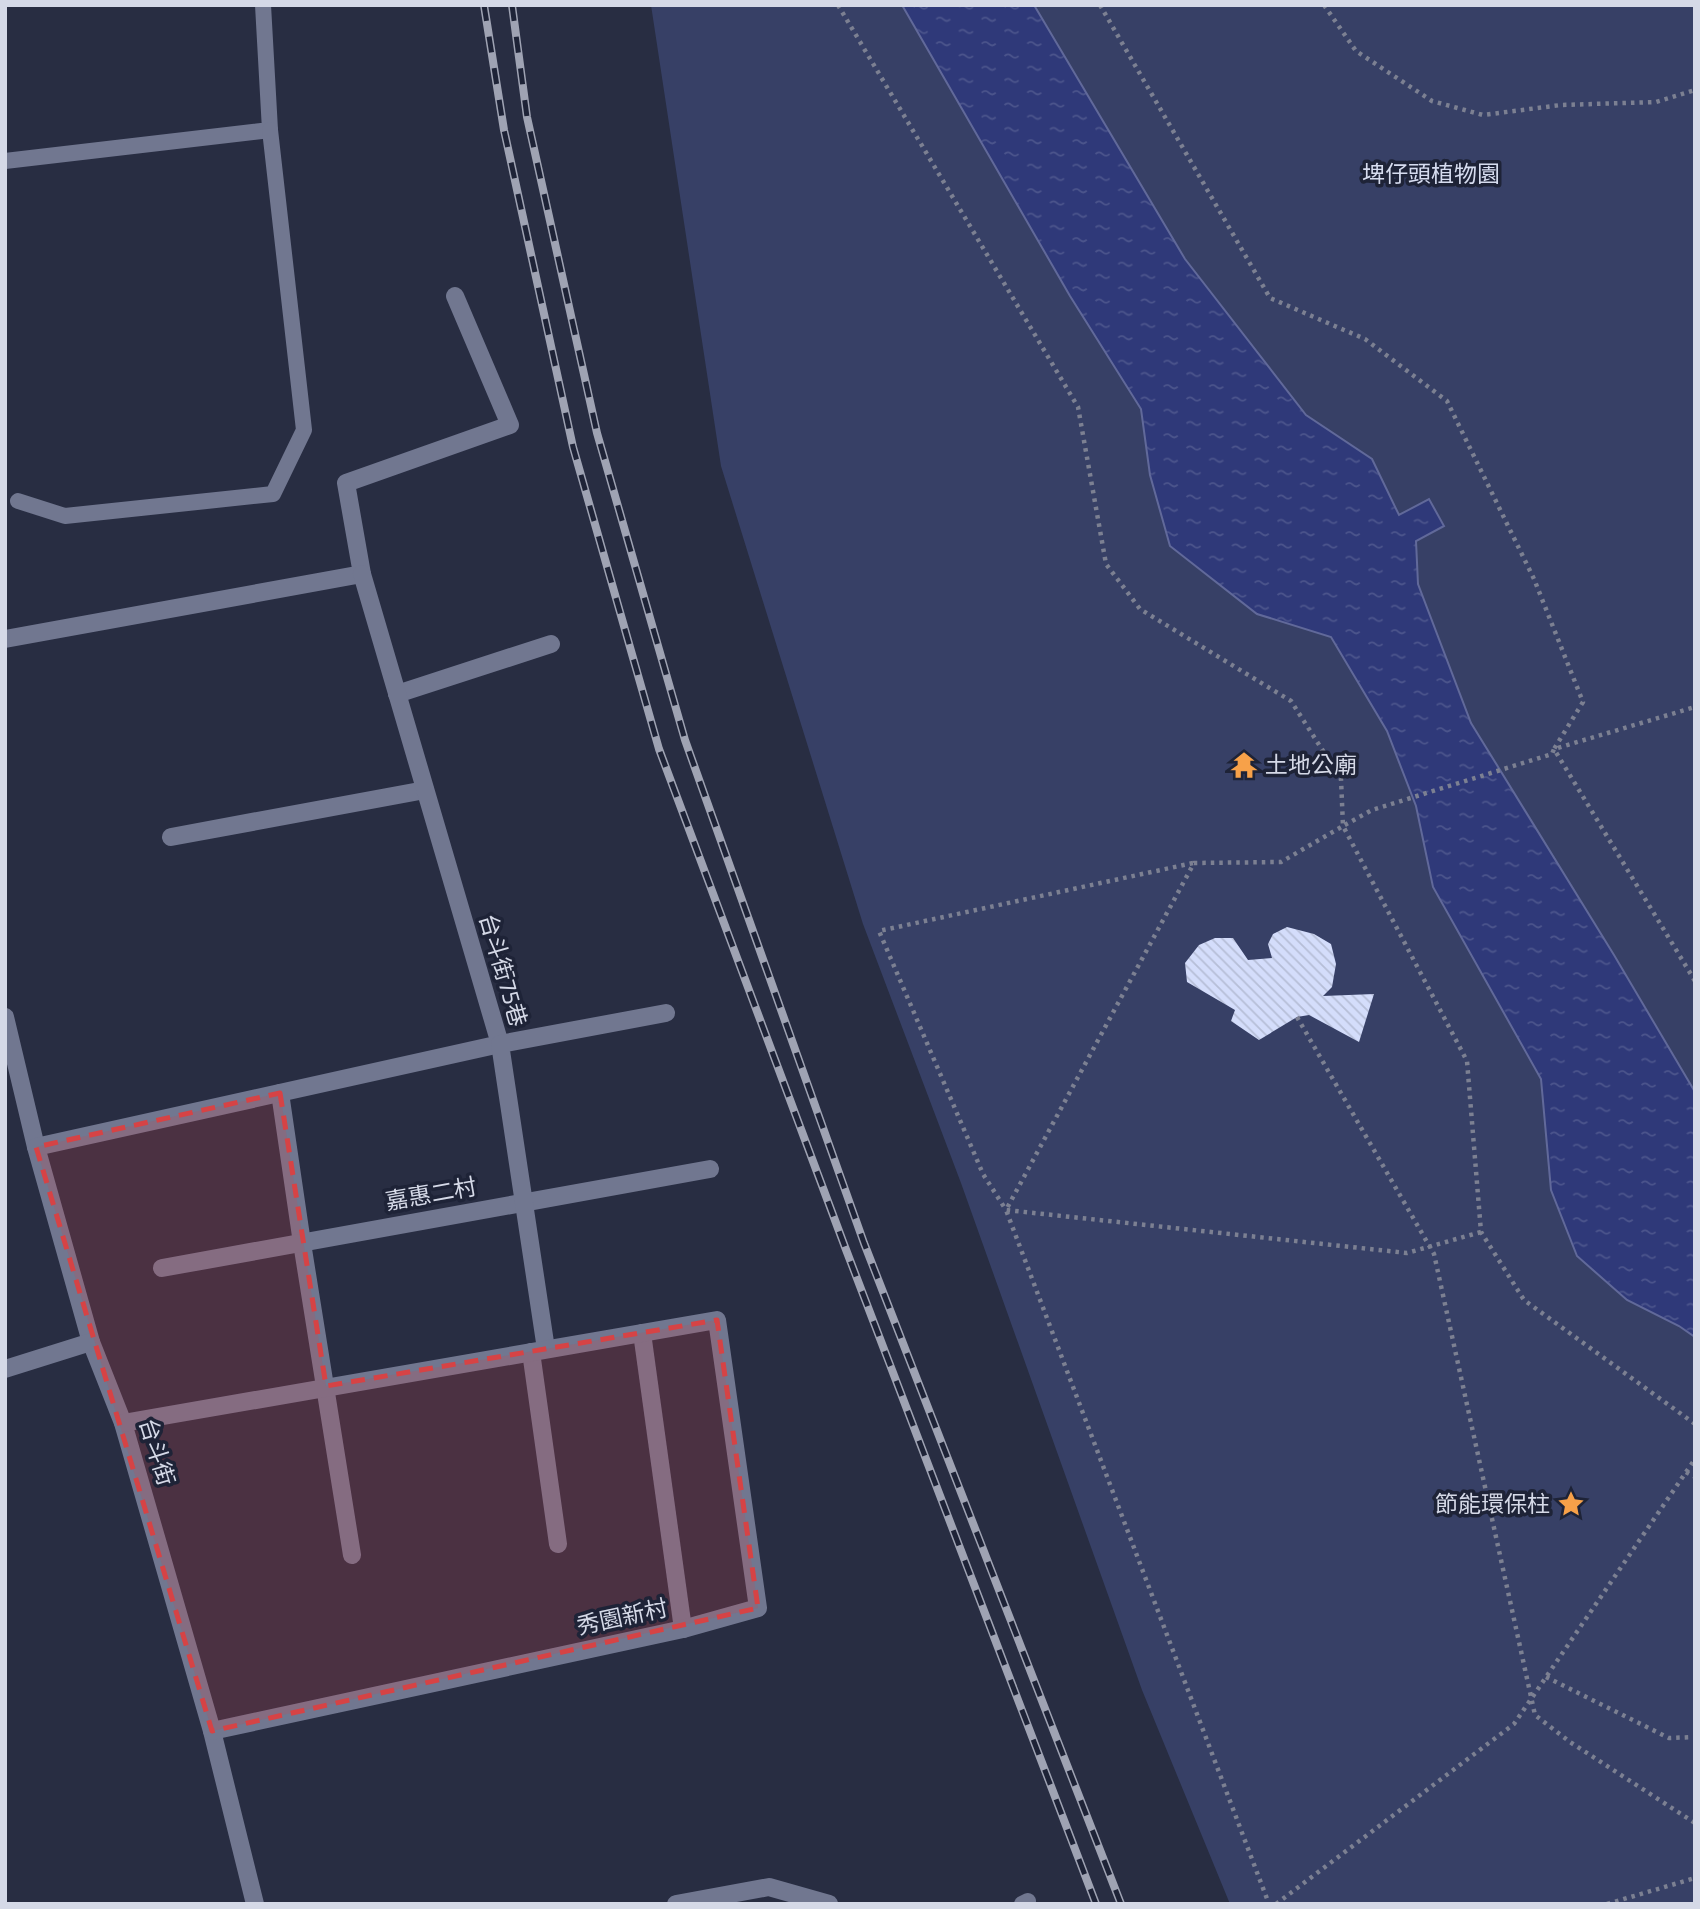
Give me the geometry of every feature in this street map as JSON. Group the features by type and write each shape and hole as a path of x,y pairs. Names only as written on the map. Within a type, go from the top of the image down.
{"street":[{"name":"台斗街75巷","path":"36,1147 500,1044 362,574 346,483 510,425 455,296"},
{"path":"5,639 362,574"},
{"path":"397,694 551,644"},
{"path":"171,837 425,790"},
{"path":"558,1544 522,1203 500,1044 666,1013"},
{"name":"台斗街","path":"5,1017 36,1147 91,1342 123,1423 212,1731 255,1904"},
{"path":"280,1093 352,1555"},
{"name":"嘉惠二村","path":"162,1268 710,1169"},
{"name":"秀園新村","path":"212,1731 683,1629 758,1608 717,1320 642,1333"},
{"path":"123,1423 642,1333 683,1629"},
{"path":"5,1369 91,1342"},
{"path":"676,1904 769,1886 829,1904"}],"lane":[{"path":"18,501 65,516 273,494 304,430 270,130 263,5"},
{"path":"5,161 270,130"}],"path":[{"path":"838,5 1079,407 1106,564 1140,609 1291,701 1341,779 1343,826 1467,1061 1481,1232 1524,1300 1695,1424"},
{"path":"1100,5 1270,298 1365,339 1447,401 1534,579 1583,702 1552,754 1372,810 1281,862 1194,863 879,931 983,1174 1006,1210 1269,1904"},
{"path":"1324,5 1356,51 1432,101 1483,116 1561,105 1656,102 1695,89"},
{"path":"1554,749 1695,708"},
{"path":"1554,749 1695,981"},
{"path":"1006,1210 1194,863"},
{"path":"1297,1017 1434,1254 1535,1715 1570,1742 1695,1823"},
{"path":"1006,1210 1407,1253 1481,1232"},
{"path":"1276,1904 1514,1724 1695,1459"},
{"path":"1686,1472 1695,1477"},
{"path":"1546,1677 1669,1738 1695,1737"},
{"path":"1607,1904 1695,1878"}],"highlighted area":[{"path":"280,1093 326,1386 717,1320 758,1608 212,1731 36,1147"}],"green space":[{"name":"埤仔頭植物園","path":"651,5 1695,5 1695,1904 1230,1904 1142,1690 961,1183 863,924 721,466"}],"water":[{"path":"902,5 1034,5 1185,259 1306,415 1372,459 1399,515 1429,499 1444,526 1416,541 1418,584 1471,723 1695,1092 1695,1337 1627,1300 1577,1256 1551,1190 1541,1079 1433,887 1416,806 1387,731 1331,637 1257,614 1170,546 1150,475 1141,409 1070,296"}],"building":[{"path":"1287,927 1314,934 1331,944 1336,964 1332,987 1323,996 1374,994 1359,1042 1309,1015 1297,1017 1259,1040 1231,1021 1235,1010 1187,982 1185,963 1199,945 1215,938 1233,938 1248,960 1272,958 1268,944 1273,934"}],"railway":[{"path":"484,5 504,130 573,447 659,749 845,1247 1096,1904"},
{"path":"512,5 527,117 597,433 685,740 864,1243 1121,1904"}],"place":[{"name":"土地公廟","path":"1244,765"},
{"name":"節能環保柱","path":"1571,1504"}]}
